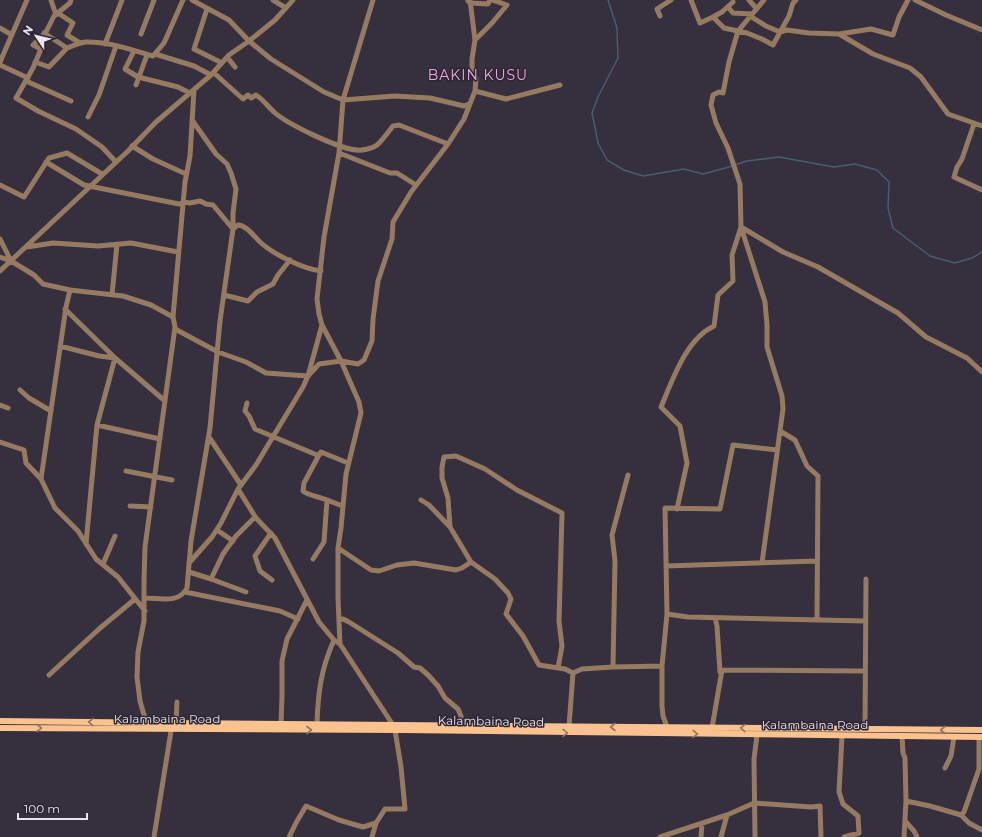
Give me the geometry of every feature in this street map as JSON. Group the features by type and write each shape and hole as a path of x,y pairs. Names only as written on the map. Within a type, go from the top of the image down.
{"main road":[{"path":"0,721 146,722 173,725 317,724 394,728 461,726 569,726 982,730"},
{"name":"Kalambaina Road","path":"0,728 173,725 757,735 981,737"}],"street":[{"path":"27,0 0,63 27,79 72,101"},
{"path":"51,0 57,14 73,23 68,35 80,43"},
{"path":"71,0 70,3 57,14 44,33 33,45 41,49 16,98 38,111 76,129 102,147 116,162"},
{"path":"105,44 122,0"},
{"path":"141,34 154,0"},
{"path":"155,54 164,43 184,0"},
{"path":"192,0 229,20 249,41 271,60 324,92 343,100 395,96 436,99 464,106 469,104"},
{"path":"274,0 286,8"},
{"path":"0,271 68,208 156,122 212,74 227,57 275,20 293,0"},
{"path":"340,644 338,548 346,474 361,413 359,402 342,361 322,325 317,299 324,237 340,146 343,100 373,0"},
{"path":"189,563 217,530 240,487 256,465 308,376 319,364 342,361 358,364 364,360 372,341 378,281 392,239 394,222 411,192 448,144 464,119 475,91 476,78 472,67 472,59 475,40 469,1 488,4 491,0 507,5 475,40"},
{"path":"660,16 656,9 671,0"},
{"path":"749,0 756,8"},
{"path":"762,563 783,409 782,396 767,347 765,302 741,227 740,184 728,148 716,123 711,105 713,95 720,92 723,93 729,62 738,31 764,0"},
{"path":"712,17 724,28 762,39 773,45 796,0"},
{"path":"728,7 733,13 751,15 766,26 780,32 787,30 809,33 838,34 871,29 893,35 899,17 908,0"},
{"path":"915,0 982,30"},
{"path":"692,1 700,23 722,12 733,2"},
{"path":"207,9 194,49 222,63"},
{"path":"0,28 12,35"},
{"path":"44,33 67,48"},
{"path":"838,34 873,54 910,68 921,77 948,114 982,126"},
{"path":"35,62 49,67 67,48 83,42 116,46 147,55 153,56 155,54 194,66 212,74 243,99 248,95 252,98 256,95 263,99 274,112 294,125 340,146 358,150 372,147 378,144 394,126 399,126 448,144"},
{"path":"88,118 99,95 116,46"},
{"path":"134,51 124,69 139,77 192,92"},
{"path":"136,85 147,55"},
{"path":"227,57 235,67"},
{"path":"475,91 506,99 520,94 560,85"},
{"path":"146,722 140,701 137,677 137,664 144,629 145,547 174,329 173,317 178,252 186,174 190,156 192,92"},
{"path":"186,592 191,542 209,436 224,295 233,229 236,189 227,164 216,154 192,120"},
{"path":"974,124 954,177 982,190"},
{"path":"132,146 153,159 186,174"},
{"path":"0,185 24,197 49,158 67,153 102,174"},
{"path":"339,153 390,173 397,173 416,185"},
{"path":"46,162 84,185 179,204 184,202 190,203 200,201 213,205 233,229"},
{"path":"233,229 238,226 243,226 267,249 301,267 321,271"},
{"path":"741,227 783,252 818,267 877,301 898,314 926,337 968,358 982,372"},
{"path":"677,509 687,462 680,426 661,406 682,358 705,330 714,326 718,295 733,281 732,255 741,227"},
{"path":"0,239 11,261"},
{"path":"26,247 53,243 98,246 131,243 178,252"},
{"path":"112,295 117,244"},
{"path":"0,257 11,261 34,275 43,284 70,290 123,296 151,305 173,317"},
{"path":"224,295 248,300 257,292 273,284 290,260"},
{"path":"41,479 65,310 70,290"},
{"path":"65,310 115,358 165,401"},
{"path":"308,376 322,325"},
{"path":"174,329 218,352 246,362 266,373 308,376"},
{"path":"60,346 99,356 115,358"},
{"path":"86,544 97,425 115,358"},
{"path":"20,390 28,398 51,411"},
{"path":"247,403 245,411 255,429 319,455"},
{"path":"0,405 8,408"},
{"path":"97,425 160,439"},
{"path":"780,430 795,440 807,466 818,476 817,620"},
{"path":"209,436 240,487 255,517 271,533 282,551 319,622 334,640 340,644 394,728 401,766 404,809 385,809 376,823 372,837"},
{"path":"0,442 24,450 26,463 41,479 55,508 78,531 96,559 118,576 144,611"},
{"path":"665,727 666,724 662,706 662,666 667,614 665,508 720,510 733,444 777,450"},
{"path":"343,506 309,495 303,491 304,483 321,452 348,463"},
{"path":"450,526 448,498 442,478 444,457 456,456 485,469 517,490 562,513 559,621 562,646 558,668"},
{"path":"126,471 172,480"},
{"path":"613,667 615,561 612,535 628,475"},
{"path":"313,559 324,542 327,500"},
{"path":"421,500 429,505 450,526 471,562 495,579 508,593 511,599 506,614 522,636 539,665 565,669 573,673"},
{"path":"130,506 151,507"},
{"path":"211,579 223,554 255,517"},
{"path":"217,530 233,541"},
{"path":"271,533 255,556 260,571 272,580"},
{"path":"103,564 115,536"},
{"path":"338,548 371,570 379,571 397,565 414,563 456,570 471,562"},
{"path":"666,566 817,561"},
{"path":"189,572 246,592"},
{"path":"865,729 866,579"},
{"path":"145,598 175,599 186,592 280,611 298,619"},
{"path":"49,675 99,629 135,599"},
{"path":"280,724 282,661 287,639 307,600"},
{"path":"667,614 688,617 715,618 866,621"},
{"path":"712,728 720,672 717,626 715,618"},
{"path":"339,620 343,619 349,622 398,653 414,667 420,668 438,686 445,698 458,709 461,716 461,726"},
{"path":"317,724 318,692 326,658 334,640"},
{"path":"573,673 582,669 662,666"},
{"path":"720,672 722,670 865,671"},
{"path":"569,726 573,673"},
{"path":"154,837 177,702"},
{"path":"755,837 754,759 757,735"},
{"path":"842,736 839,792 844,804 858,816 859,833 844,837"},
{"path":"902,736 903,753 905,758 906,802 904,837"},
{"path":"945,768 951,756 954,736"},
{"path":"961,815 964,812 981,765 981,737"},
{"path":"906,802 930,806 961,815 969,824 982,830"},
{"path":"660,837 727,815 754,803 811,807 820,806 821,837"},
{"path":"289,837 306,806 339,820 363,827 376,823"},
{"path":"721,837 727,815"},
{"path":"905,821 917,837"},
{"path":"701,837 702,824"}],"waterway":[{"path":"608,0 617,28 618,58 598,97 592,113 598,143 607,160 624,170 643,176 684,169 703,174 747,161 779,157 834,167 855,164 877,170 889,182 888,208 893,228 930,256 955,263 972,258 982,252"}],"district":[{"name":"BAKIN KUSU","path":"478,75"}]}
